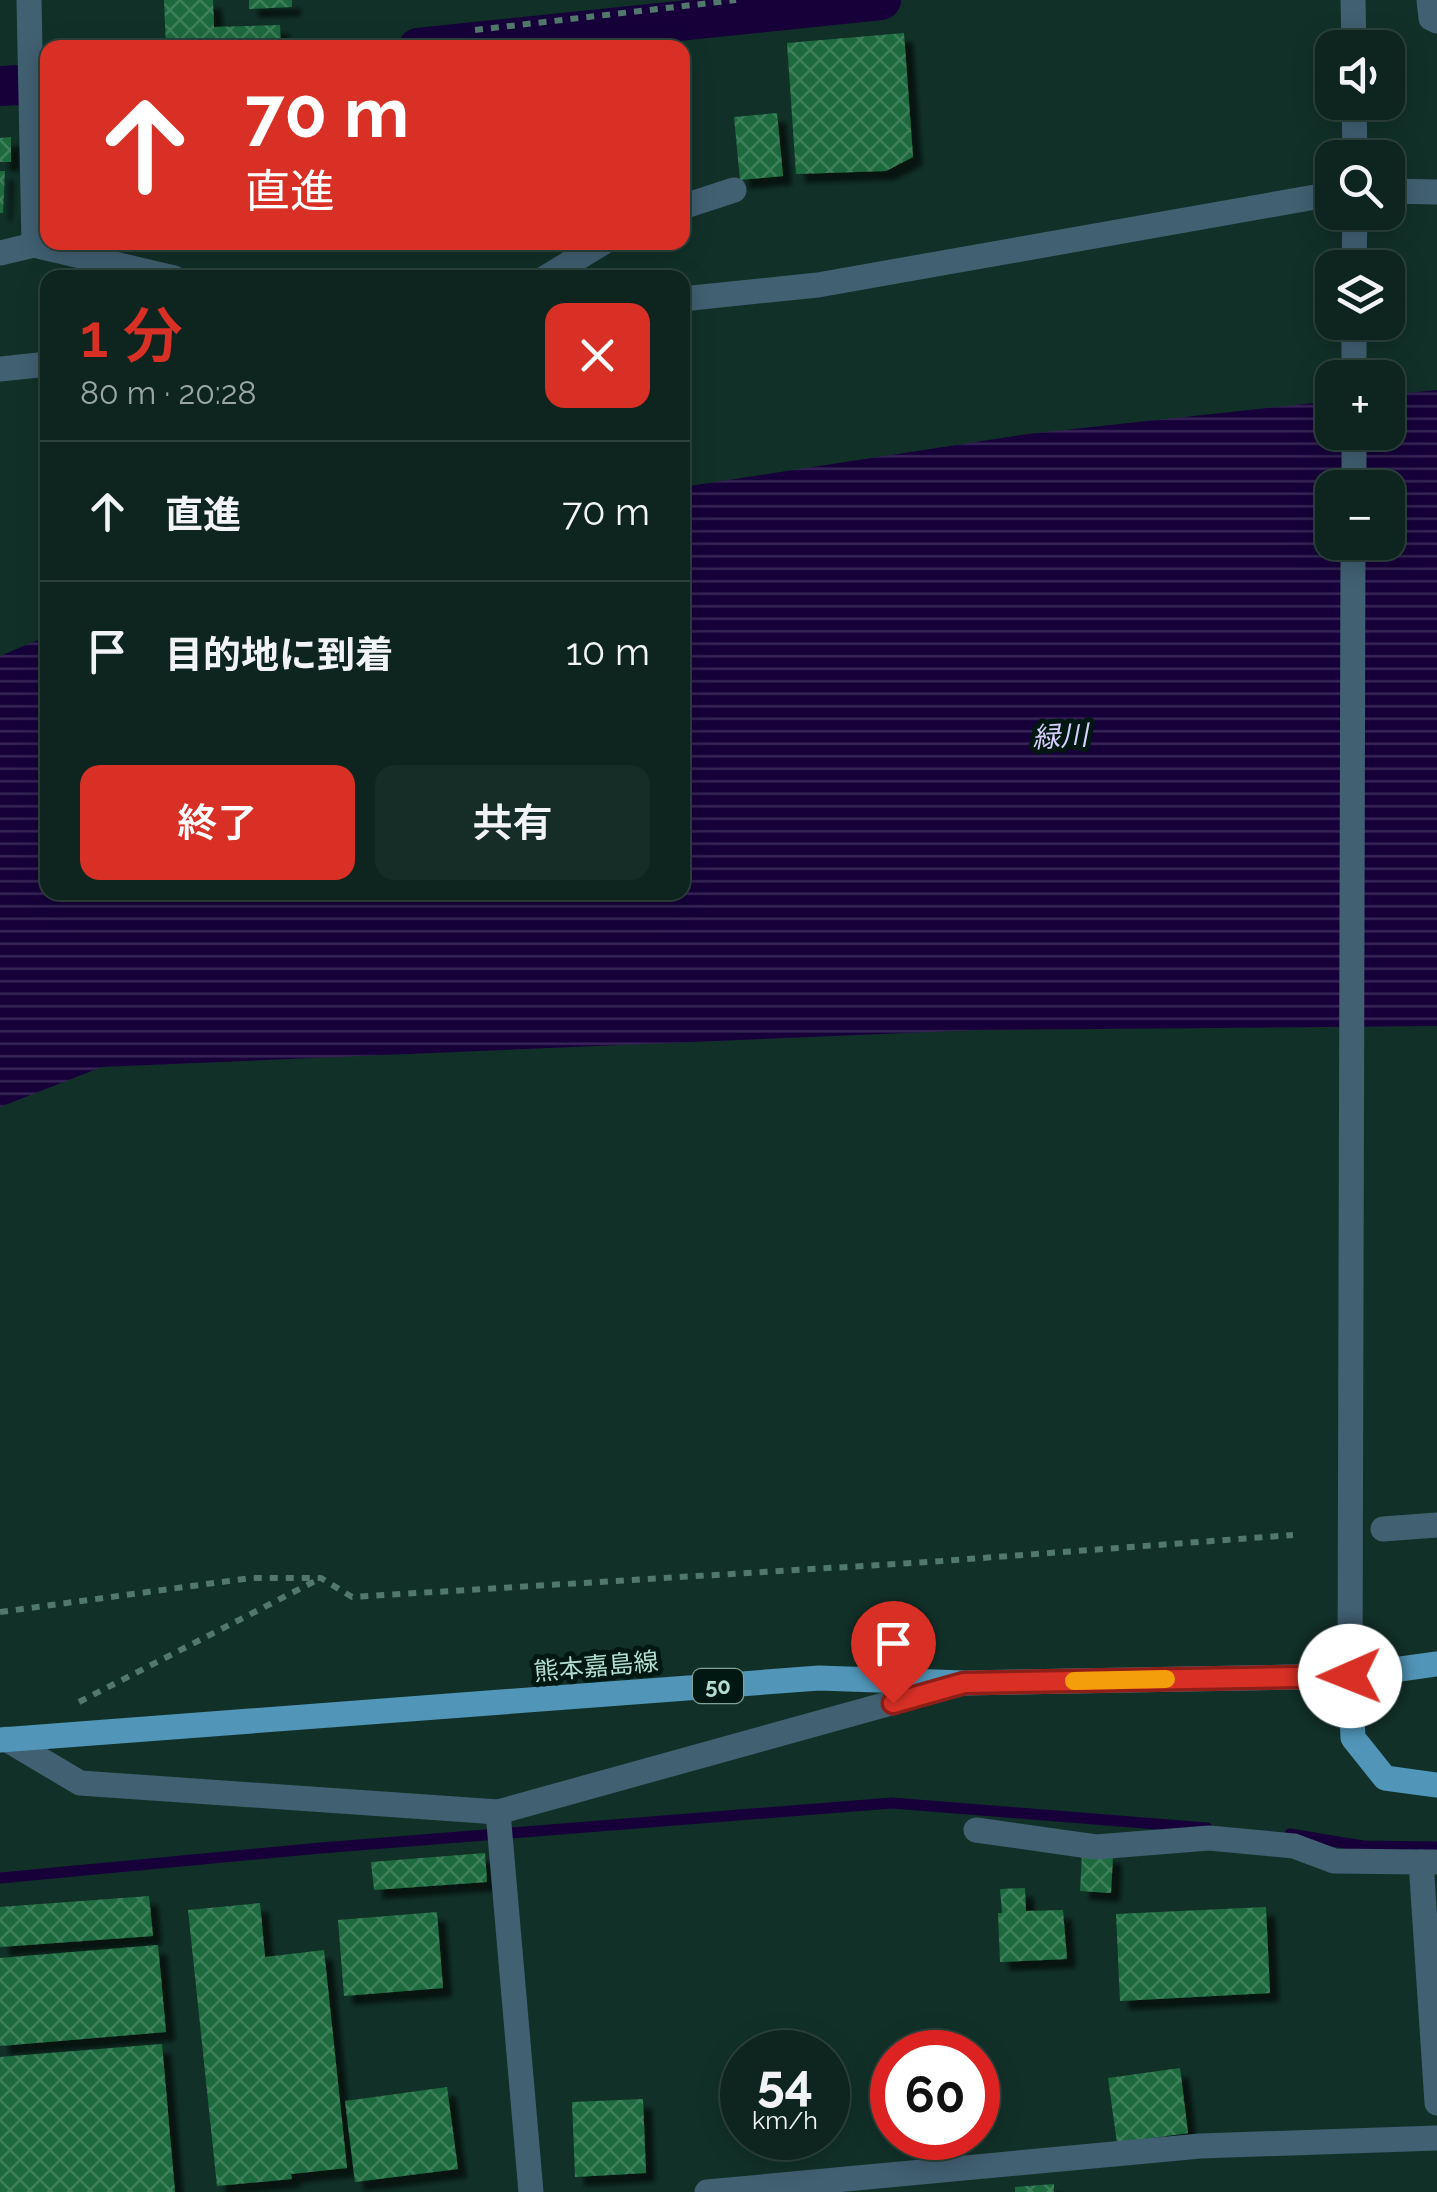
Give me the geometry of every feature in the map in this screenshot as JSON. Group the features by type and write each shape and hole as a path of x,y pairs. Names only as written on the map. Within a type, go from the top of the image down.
{"main road":[{"name":"熊本嘉島線","path":"3,1739 819,1678 964,1683 1350,1676 1437,1664"},
{"path":"1350,1676 1353,1738 1385,1778 1437,1786"}],"street":[{"path":"29,0 34,245"},
{"path":"1354,0 1354,30"},
{"path":"1429,0 1431,18 1437,21"},
{"path":"690,204 734,190"},
{"path":"1405,191 1437,192"},
{"path":"690,298 818,286 1315,197"},
{"path":"0,253 40,246"},
{"path":"55,250 140,270"},
{"path":"557,270 591,250"},
{"path":"0,368 40,365"},
{"path":"1350,1676 1354,560"},
{"path":"1383,1529 1437,1525"},
{"path":"3,1739 80,1783 498,1812 964,1683"},
{"path":"498,1812 531,2192"},
{"path":"976,1830 1096,1848 1208,1838 1294,1846 1334,1862 1429,1862 1437,2102"},
{"path":"707,2192 1200,2146 1437,2138"}],"path":[{"path":"474,30 648,4 736,0"},
{"path":"0,1612 250,1578 321,1578 352,1597 947,1561 1292,1535"},
{"path":"76,1703 321,1578"}],"water":[{"name":"緑川","path":"1437,390 1437,1026 978,1030 102,1067 0,1107 0,656 40,639 40,900 690,900 690,486 1027,434 1315,403 1315,450 1405,450 1405,393"}],"building":[{"path":"164,0 213,0 214,27 280,25 281,40 166,40"},
{"path":"249,0 292,0 292,7 249,9"},
{"path":"904,33 913,157 886,171 796,174 787,43"},
{"path":"777,113 783,176 740,180 734,117"},
{"path":"11,137 11,162 0,162 0,138"},
{"path":"0,171 5,171 3,213 0,213"},
{"path":"485,1853 487,1882 374,1890 371,1862"},
{"path":"1082,1853 1113,1855 1111,1893 1080,1891"},
{"path":"1025,1888 1026,1911 1063,1910 1067,1959 1000,1962 1000,1889"},
{"path":"149,1896 153,1936 0,1947 0,1907"},
{"path":"260,1903 265,1957 324,1950 347,2168 291,2174 292,2179 217,2186 188,1910"},
{"path":"1266,1907 1270,1993 1120,2001 1116,1914"},
{"path":"437,1912 443,1988 344,1996 338,1920"},
{"path":"158,1945 166,2032 0,2046 0,1958"},
{"path":"162,2044 175,2192 0,2192 0,2057"},
{"path":"1180,2068 1188,2133 1117,2143 1108,2078"},
{"path":"447,2087 458,2169 355,2182 345,2101"},
{"path":"643,2099 646,2173 575,2177 572,2102"},
{"path":"1054,2184 1054,2192 1015,2192 1015,2187"}],"waterway":[{"path":"495,40 881,0"},
{"path":"0,86 20,85"},
{"path":"0,1878 892,1803 1207,1828"},
{"path":"1290,1834 1363,1846 1437,1847"}],"slow traffic":[{"path":"1074,1681 1166,1679"}],"route":[{"path":"893,1703 964,1683 1350,1676"}]}
